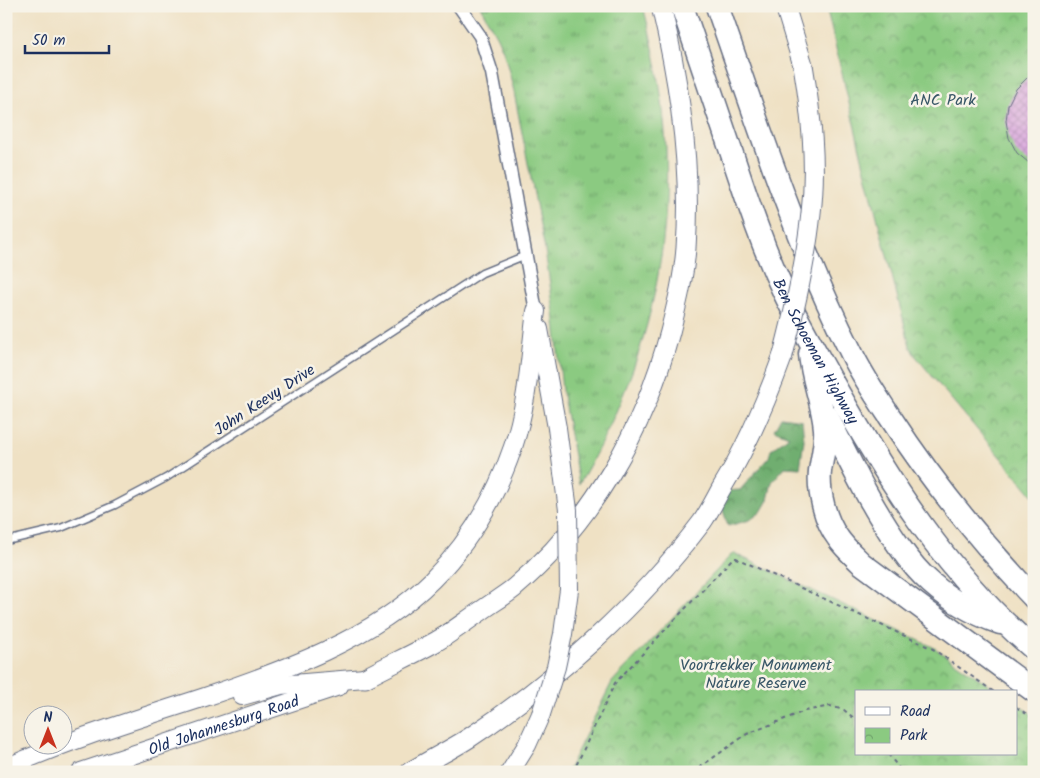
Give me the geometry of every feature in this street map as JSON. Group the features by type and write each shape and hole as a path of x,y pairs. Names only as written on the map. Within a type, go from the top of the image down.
{"highway":[{"name":"Ben Schoeman Highway","path":"682,6 750,210 783,291 810,342 856,425 919,522 953,567 1005,625 1034,649"},
{"name":"Ben Schoeman Highway","path":"717,6 781,192 815,275 852,354 880,402 926,472 988,549 1034,598"},
{"path":"810,342 815,387 822,407 882,522 911,562 931,583 978,615 1005,625"},
{"path":"822,407 825,432 820,481 822,499 829,521 837,537 861,563 1034,691"}],"main road":[{"path":"6,769 101,743 220,703 282,685 365,678 438,640 513,589 552,553 587,512 620,459 643,410 662,362 678,300 686,249 688,175 679,90 661,6"},
{"path":"410,772 469,738 538,688 607,628 656,577 703,521 736,464 764,405 783,355 802,277 812,212 813,173 810,112 803,65 784,6"},
{"path":"6,769 29,758 110,728 251,681 323,652 364,631 397,609 432,580 471,534 484,514 513,446 526,398 536,311"},
{"path":"510,772 527,745 541,714 556,667 569,590 568,510 557,428 536,311"},
{"name":"Old Johannesburg Road","path":"81,772 365,678"}],"street":[{"path":"460,6 480,36 492,73 536,311"}],"lane":[{"name":"John Keevy Drive","path":"6,541 61,528 116,505 166,478 482,273 526,256"}],"path":[{"path":"573,772 615,683 732,559 736,558 932,649 991,690"},
{"path":"693,772 747,734 805,711 830,706 844,710 855,719"},
{"path":"1018,708 1034,719"},
{"path":"890,756 902,772"}],"green space":[{"path":"480,6 643,6 657,69 665,131 666,192 662,252 650,311 633,369 609,427 579,484 562,390 545,250 513,87 504,53"},
{"name":"ANC Park","path":"826,6 1034,6 1034,497 936,381 914,354 910,346"},
{"path":"781,417 802,420 804,440 800,468 785,467 772,482 768,500 761,512 750,520 728,526 721,504 723,491 740,490 769,457 771,450 789,436 774,430"},
{"name":"Voortrekker Monument Nature Reserve","path":"733,553 933,647 996,690 855,690 855,756 1018,756 1018,705 1034,715 1034,772 567,772 612,682"}],"building":[{"path":"1034,71 1034,167 1017,153 1009,138 1006,121 1008,105 1016,89"}]}
